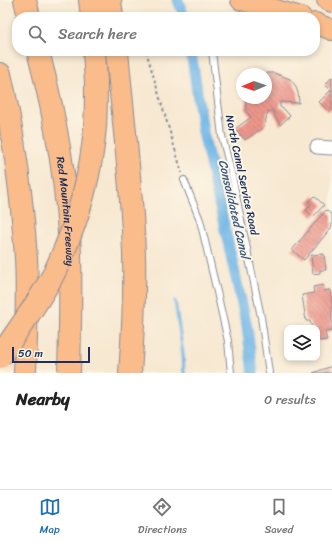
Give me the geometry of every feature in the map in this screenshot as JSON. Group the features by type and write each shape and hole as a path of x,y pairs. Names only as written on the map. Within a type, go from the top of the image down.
{"highway":[{"path":"25,0 28,12"},
{"path":"90,0 91,12"},
{"path":"110,0 111,12"},
{"name":"Red Mountain Freeway","path":"39,56 61,161 67,207 71,291 69,373"},
{"path":"0,357 52,276 75,223 91,158 95,128 96,82 94,56"},
{"path":"117,56 131,201 134,253 134,293 130,373"},
{"path":"0,74 6,101 16,166 26,258 27,297 25,373"}],"main road":[{"path":"241,0 283,12"},
{"path":"327,0 332,2"},
{"path":"320,25 332,30"}],"street":[{"path":"316,147 332,148"}],"lane":[{"name":"North Canal Service Road","path":"213,56 222,136 232,176 261,318 269,373"},
{"path":"184,180 200,220 218,292 228,341 231,373"}],"path":[{"path":"147,56 184,180"}],"building":[{"path":"272,73 290,79 295,85 299,103 280,102 280,107 290,116 280,125 273,111 268,111 264,127 245,140 235,129 251,117 246,111 246,104 272,104"},
{"path":"332,77 332,109 329,112 319,102 331,90 325,85"},
{"path":"314,196 324,205 313,217 306,210 311,205 308,202"},
{"path":"326,210 332,215 332,227 304,260 292,250"},
{"path":"324,254 326,270 320,270 320,273 313,274 311,255"},
{"path":"323,285 324,291 330,290 332,304 332,331 325,332 327,340 320,341 320,325 311,325 310,321 306,321 302,295 314,293 313,287"},
{"path":"332,366 332,373 313,373"}],"waterway":[{"name":"Consolidated Canal","path":"178,0 182,12"},
{"name":"Consolidated Canal","path":"192,56 203,132 247,327 253,373"},
{"path":"175,301 183,354 184,373"}]}
